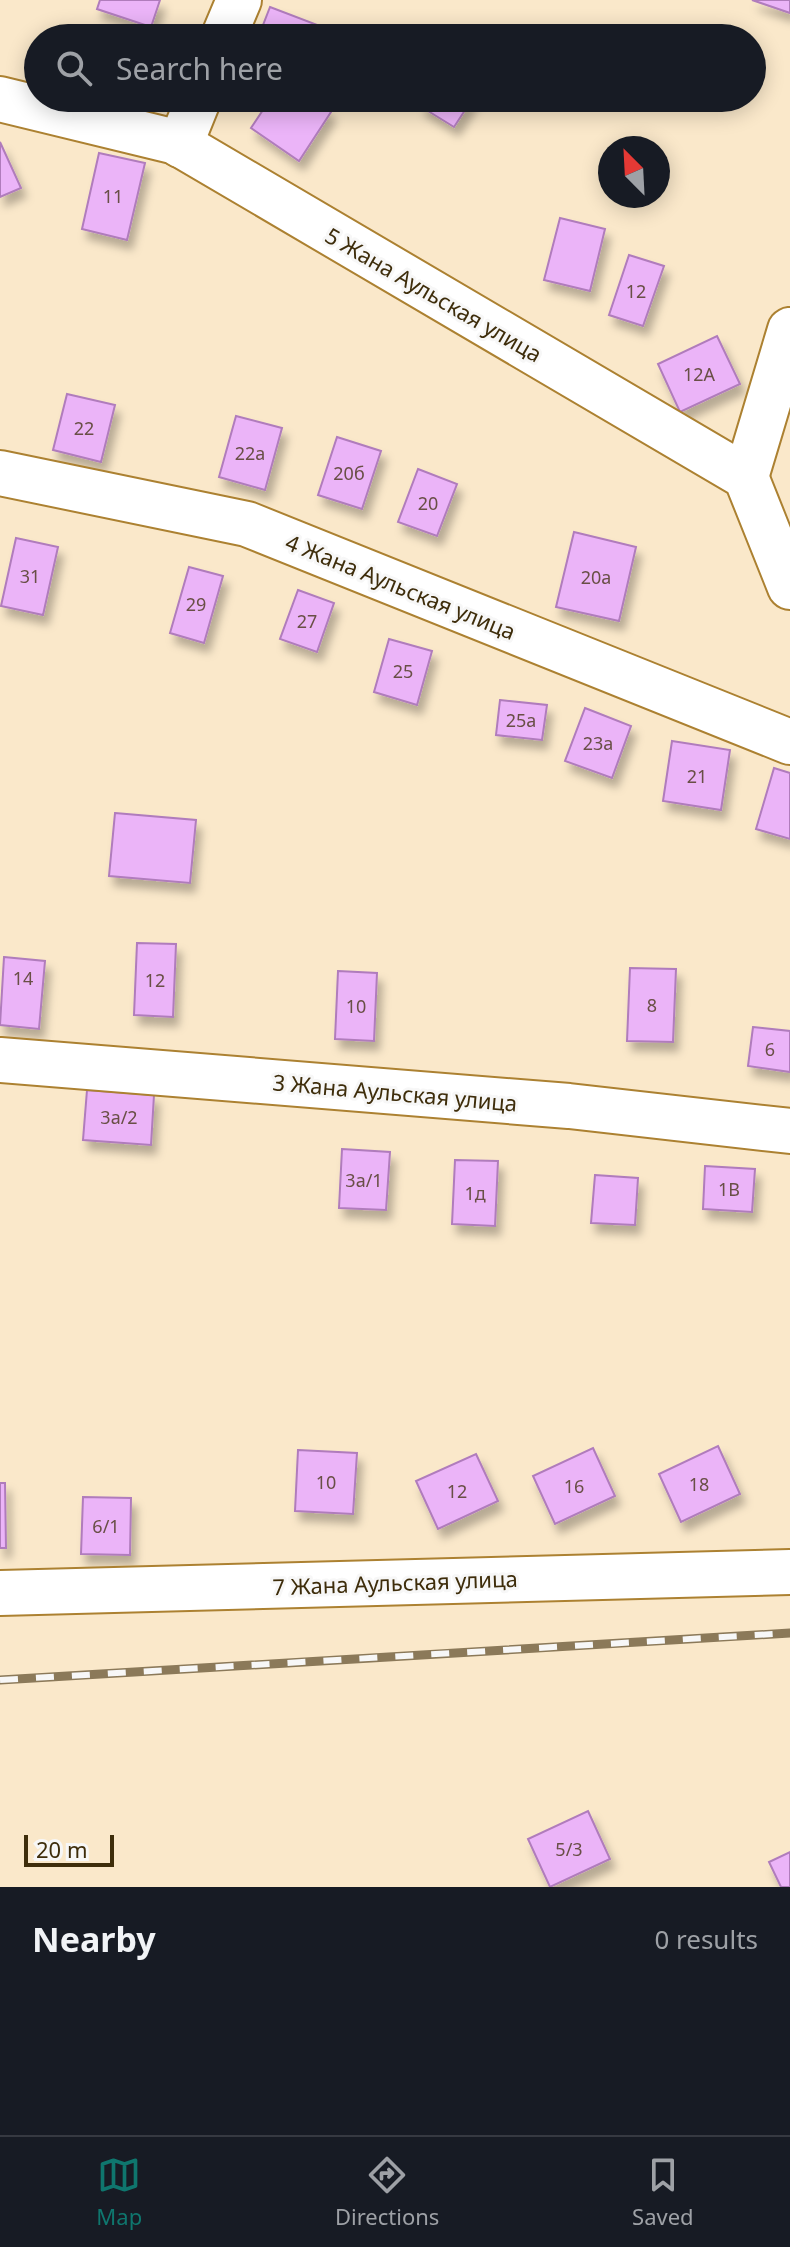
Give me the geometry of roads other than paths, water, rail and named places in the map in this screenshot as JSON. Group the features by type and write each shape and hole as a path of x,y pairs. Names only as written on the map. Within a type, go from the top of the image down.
{"street":[{"path":"229,24 239,0"},
{"name":"5 Жана Аульская улица","path":"0,99 24,105"},
{"name":"5 Жана Аульская улица","path":"51,112 180,145 746,477"},
{"path":"180,145 193,112"},
{"path":"790,330 746,477 781,543 790,587"},
{"name":"4 Жана Аульская улица","path":"0,473 247,524 790,742"},
{"name":"3 Жана Аульская улица","path":"0,1060 569,1106 790,1131"},
{"name":"7 Жана Аульская улица","path":"0,1593 790,1572"}],"railway":[{"path":"0,1680 790,1633"}]}
